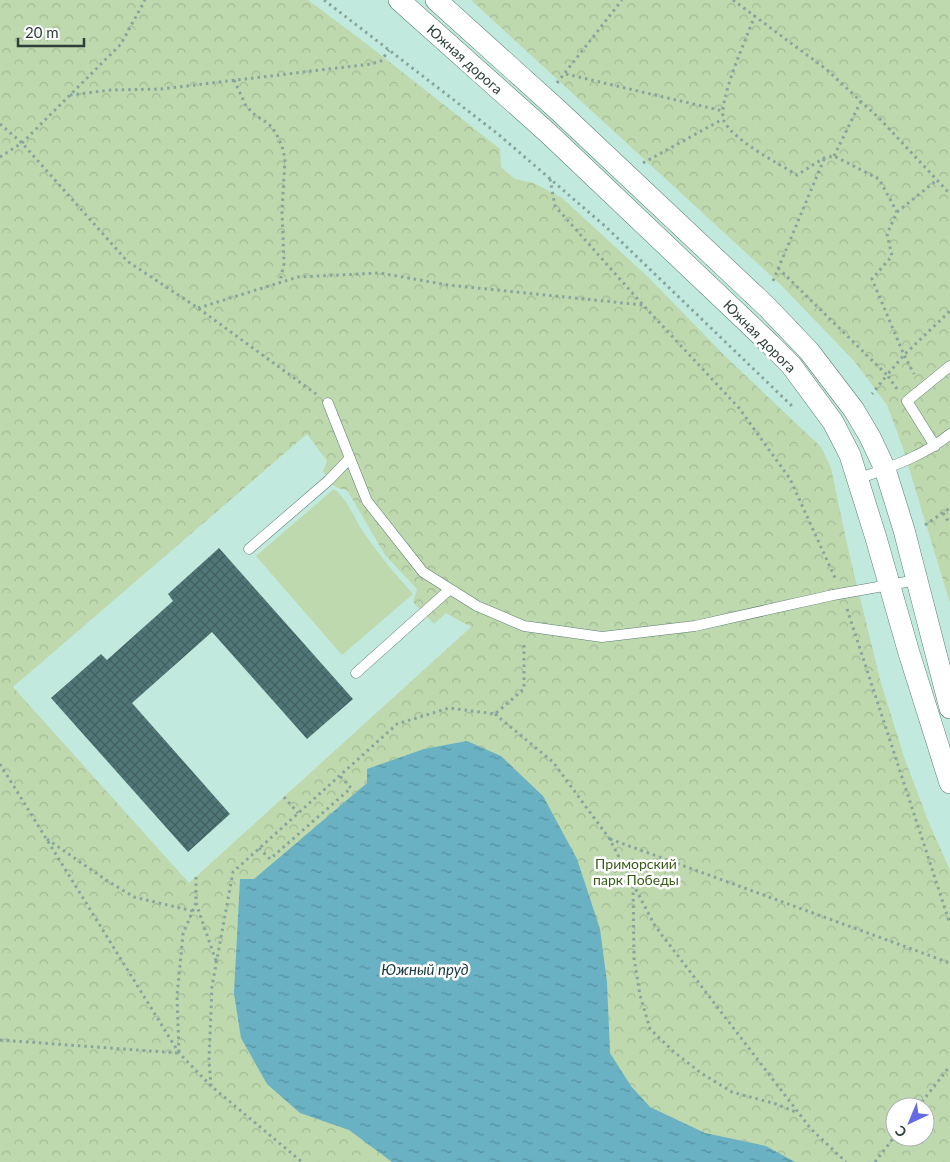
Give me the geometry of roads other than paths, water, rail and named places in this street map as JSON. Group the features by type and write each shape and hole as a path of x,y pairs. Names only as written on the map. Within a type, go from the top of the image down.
{"street":[{"name":"Южная дорога","path":"399,0 548,133 770,344 791,366 833,422 850,455 858,478 922,696 950,783"},
{"name":"Южная дорога","path":"436,0 573,124 779,319 809,351 854,410 870,437 885,469 904,530 950,708"}],"lane":[{"path":"936,446 907,401 950,366"},
{"path":"328,403 367,501 423,572 477,606 524,626 602,636 695,626 842,594 917,580"},
{"path":"858,478 885,469 936,446 950,434"},
{"path":"248,549 329,480 349,458"},
{"path":"356,673 450,589"}],"water":[{"name":"Южный пруд","path":"467,741 501,756 543,796 577,859 600,929 607,982 610,1053 631,1086 650,1107 705,1133 766,1146 795,1162 392,1162 349,1130 300,1113 267,1084 241,1038 234,993 240,879 254,879 367,783 367,769 424,749"}],"park label":[{"name":"Приморский парк Победы","path":"636,872"}]}
